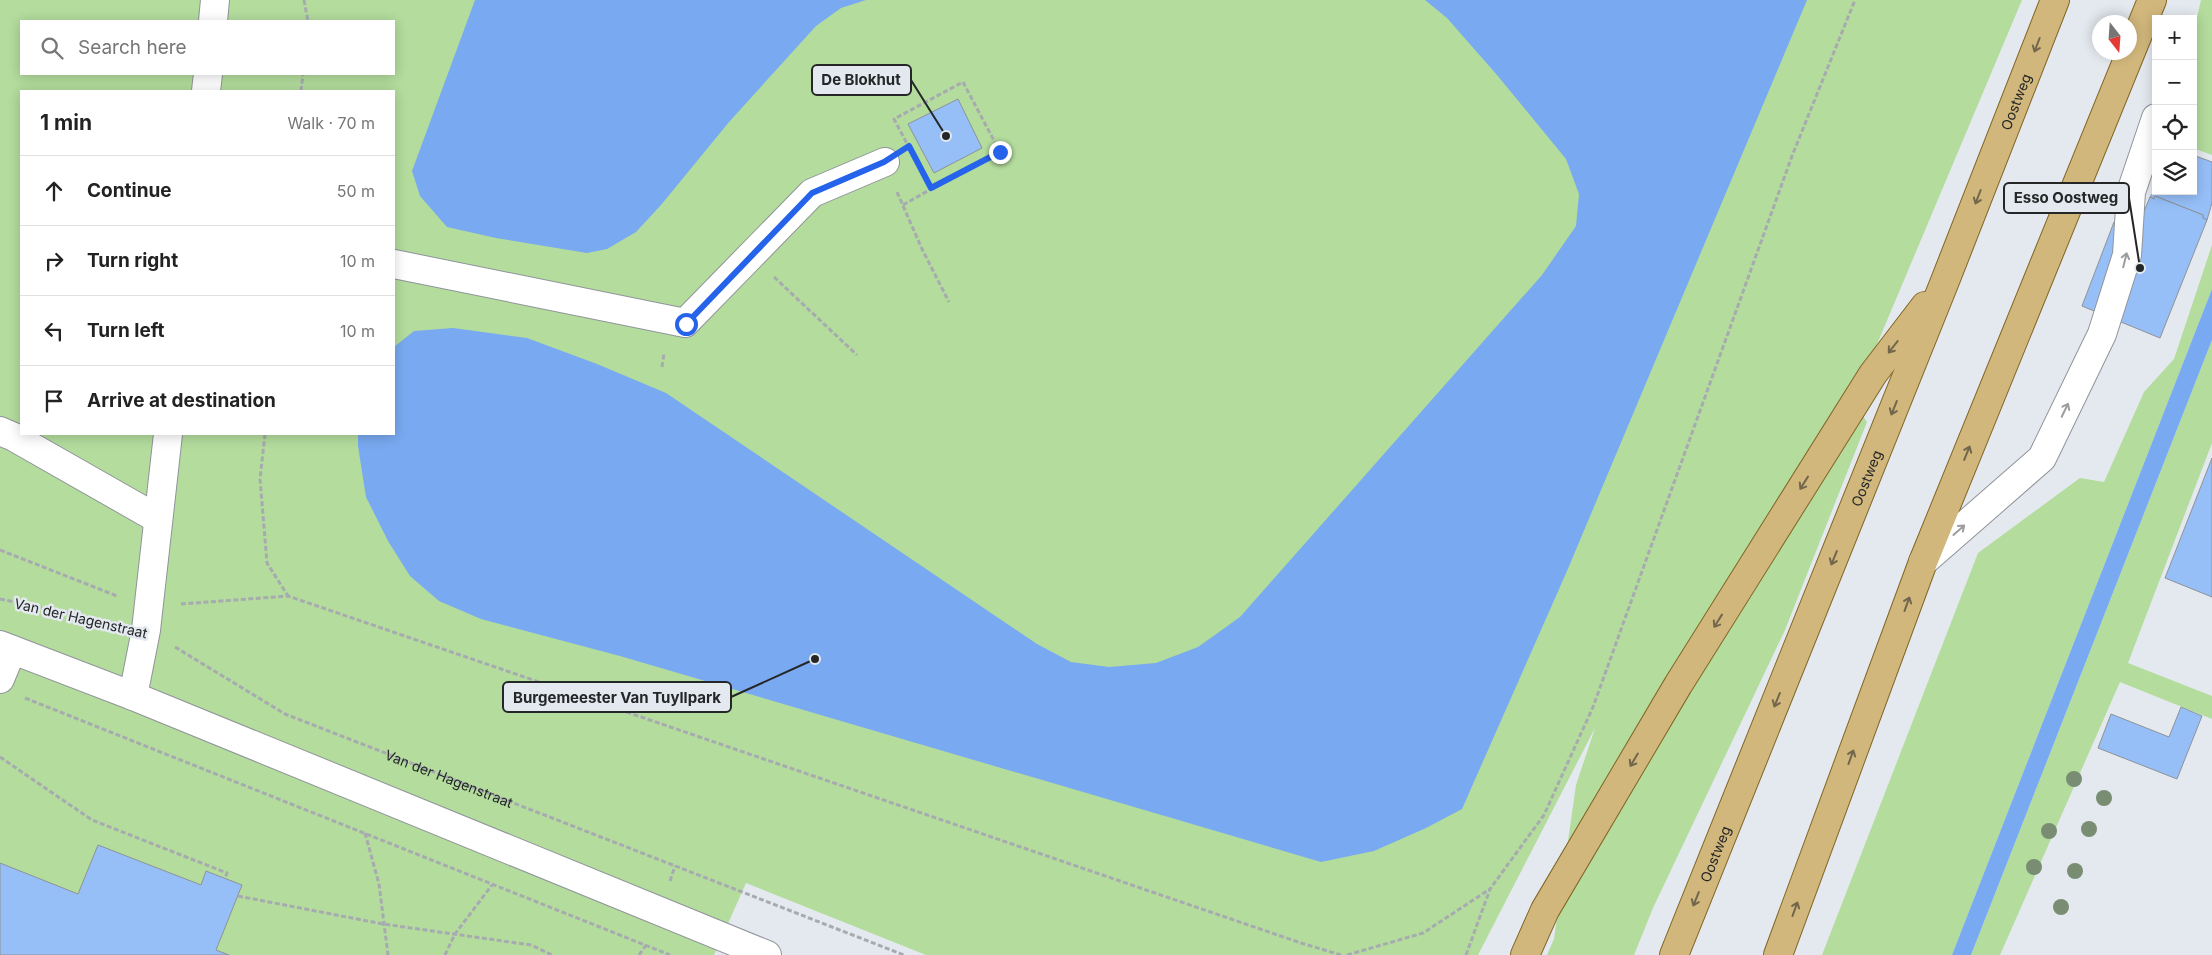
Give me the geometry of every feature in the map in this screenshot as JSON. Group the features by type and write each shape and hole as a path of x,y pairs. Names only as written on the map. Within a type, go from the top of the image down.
{"main road":[{"name":"Oostweg","path":"1674,955 2055,0"},
{"path":"1778,955 1923,562 2153,7"},
{"path":"1525,955 1545,910 1678,685 1872,374 1944,281"}],"street":[{"path":"213,20 215,0"},
{"path":"206,90 208,75"},
{"path":"1923,562 2042,458 2102,334 2127,255 2131,192 2152,130"},
{"path":"395,264 686,324 812,193 884,162"},
{"path":"0,431 14,437 158,519"},
{"path":"133,696 147,618 168,435"},
{"path":"9,687 6,648 133,696 767,955"}],"path":[{"path":"304,0 308,20"},
{"path":"1466,955 1490,889 1544,815 1593,708 1792,156 1856,0"},
{"path":"301,90 303,75"},
{"path":"903,205 1000,152 963,82 894,119 931,188"},
{"path":"909,146 884,162 922,249 949,302"},
{"path":"751,256 857,355"},
{"path":"265,435 260,479 267,563 288,596"},
{"path":"0,550 115,595 147,618 288,596 1301,944 1341,955"},
{"name":"Van der Hagenstraat","path":"0,599 147,618 285,714 904,955"},
{"path":"9,687 123,736 670,955"},
{"path":"0,757 92,820 227,873 225,878"},
{"path":"365,833 379,884 388,955"},
{"path":"445,955 454,934 492,884"},
{"path":"1347,955 1423,933 1490,889"},
{"path":"238,896 383,924 531,945 550,955"}],"green space":[{"path":"0,0 2022,0 1875,349 1848,394 1867,422 1785,630 1653,908 1634,955 1547,955 1554,939 1576,785 1595,728 1478,955 926,955 746,883 714,955 0,955"},
{"path":"2201,0 2212,0 2212,155 2197,149 2197,17"},
{"path":"2212,245 2212,289 1952,955 1822,955 1978,553 2080,478 2104,482 2144,392 2174,359"},
{"path":"2212,340 2212,443 2128,663 2212,696 2212,719 2120,682 2000,955 1971,955"}],"water":[{"path":"475,0 866,0 841,8 816,26 729,122 661,205 636,232 607,249 587,253 496,238 447,227 420,196 412,171"},
{"path":"1425,0 1807,0 1567,571 1462,809 1426,828 1374,851 1321,862 620,656 481,619 439,601 410,576 388,541 366,497 358,435 395,435 395,346 414,331 453,328 527,338 597,364 666,393 1037,644 1071,662 1109,667 1156,663 1198,647 1240,617 1542,275 1576,226 1579,194 1566,159 1447,18"},
{"path":"2212,289 2212,340 1971,955 1952,955"}],"building":[{"path":"958,99 982,148 934,173 908,124"},
{"path":"2197,156 2212,162 2212,203 2207,220 2203,218 2203,215 2155,196 2154,199 2150,197 2152,194 2197,195"},
{"path":"2155,196 2203,215 2203,218 2207,220 2160,338 2082,306 2114,222 2136,231 2150,197 2154,199"},
{"path":"2212,458 2212,597 2165,578"},
{"path":"2181,707 2202,716 2177,779 2098,748 2111,714 2169,737"},
{"path":"98,845 201,885 206,871 242,885 216,950 229,955 0,955 0,863 78,894"}],"place":[{"name":"De Blokhut","path":"946,136"},
{"name":"Esso Oostweg","path":"2140,268"},
{"name":"Burgemeester Van Tuyllpark","path":"815,659"}],"route":[{"path":"686,324 812,193 884,162 909,146 931,188 1000,152"}]}
